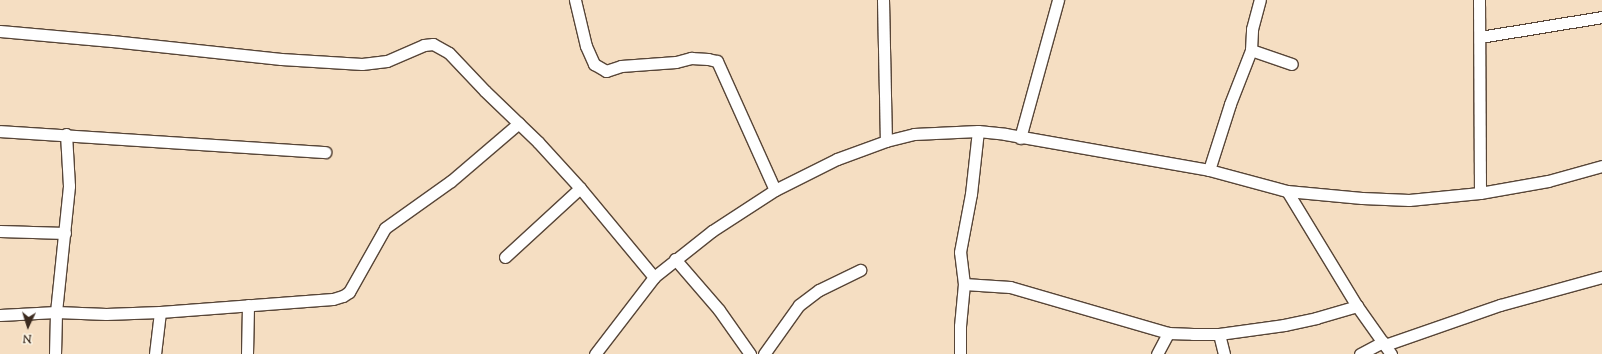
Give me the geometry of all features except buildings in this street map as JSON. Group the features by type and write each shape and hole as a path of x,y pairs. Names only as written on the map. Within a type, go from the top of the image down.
{"street":[{"path":"575,0 586,46 594,64 606,71 621,66 676,62 691,58 708,59 717,62 775,190"},
{"path":"883,0 886,141"},
{"path":"1020,138 1058,0"},
{"path":"1209,170 1230,104 1251,50 1252,29 1260,0"},
{"path":"1479,0 1480,193"},
{"path":"1480,37 1602,17"},
{"path":"0,32 362,64 387,61 424,46 433,44 449,53 485,91 519,123 580,188 654,277"},
{"path":"1251,50 1292,64"},
{"path":"0,314 56,312 106,314 160,312 334,299 349,292 385,228 452,181 519,123"},
{"path":"0,131 66,134 325,152"},
{"path":"960,354 960,326 964,284 960,252 971,194 978,131"},
{"path":"595,354 654,277 712,231 775,190 838,159 886,141 914,134 978,131 1209,170 1287,190 1362,198 1410,200 1480,193 1548,181 1602,166"},
{"path":"55,354 56,312 65,233 69,174 66,134"},
{"path":"505,257 580,188"},
{"path":"1287,190 1358,306 1387,347"},
{"path":"0,231 65,233"},
{"path":"676,259 719,310 750,354"},
{"path":"764,354 799,305 819,290 860,270"},
{"path":"1360,354 1387,347 1500,305 1602,277"},
{"path":"964,284 1010,287 1168,333 1219,334 1284,325 1358,306"},
{"path":"247,354 248,305"},
{"path":"155,354 160,312"},
{"path":"1157,354 1168,333"},
{"path":"1219,334 1224,354"}]}
